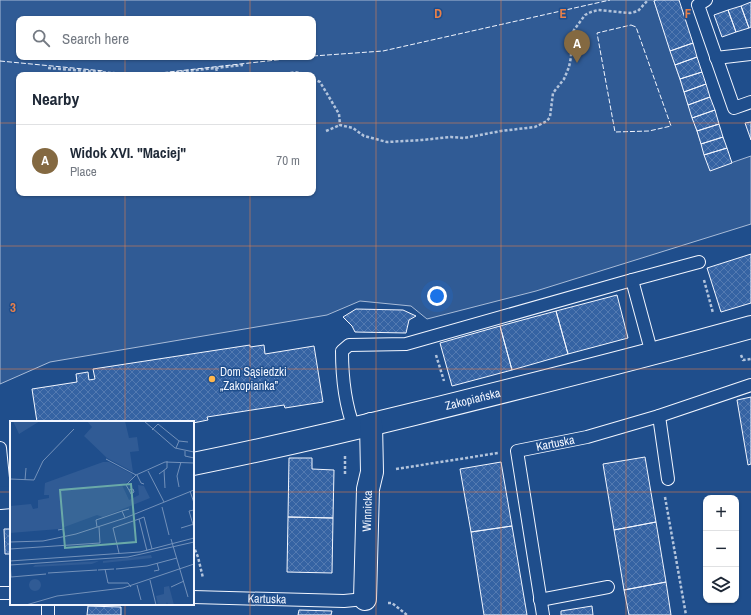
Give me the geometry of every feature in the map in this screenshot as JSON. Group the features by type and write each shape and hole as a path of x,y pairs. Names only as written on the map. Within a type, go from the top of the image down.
{"street":[{"name":"Zakopiańska","path":"194,464 363,426 652,354 751,327"},
{"name":"Winnicka","path":"363,426 372,472 368,489 365,599"}],"lane":[{"path":"706,0 698,5 734,108 751,102"},
{"path":"716,58 751,54"},
{"path":"363,426 349,415 342,370 342,351 349,345 406,344 699,262"},
{"path":"632,280 652,354"},
{"name":"Kartuska","path":"517,451 587,437 658,416 751,385"},
{"path":"658,416 668,479"},
{"path":"0,448 5,498"},
{"path":"517,451 543,615"},
{"path":"540,600 608,586"},
{"name":"Kartuska","path":"194,597 344,601 365,599"}],"path":[{"path":"326,131 340,125 353,128 364,136 387,142 451,137 464,138 501,131 522,130 535,127 547,121 550,117 553,93 564,78 569,67 572,34 585,15 598,10 630,13 638,11 648,0"},
{"path":"179,72 243,65"},
{"path":"48,68 99,72"},
{"path":"216,68 217,72"},
{"path":"316,80 320,82 339,114 340,125"},
{"path":"699,262 715,319"},
{"path":"740,351 743,360 751,359"},
{"path":"404,467 517,451"},
{"path":"668,479 664,493 686,615"},
{"path":"194,547 203,578"}],"shaded area":[{"path":"0,0 656,0 654,1 710,170 751,156 751,224 536,291 427,319 411,306 360,301 327,315 50,362 0,384"}],"building":[{"path":"679,0 693,43 670,51 654,1"},
{"path":"751,2 751,27 749,28 741,6"},
{"path":"741,6 749,28 736,32 728,10"},
{"path":"728,10 736,32 722,37 714,15"},
{"path":"693,43 697,57 675,65 670,51"},
{"path":"697,57 702,72 680,79 675,65"},
{"path":"702,72 706,84 684,92 680,79"},
{"path":"706,84 710,97 688,105 684,92"},
{"path":"710,97 715,110 692,118 688,105"},
{"path":"715,110 719,124 697,131 692,118"},
{"path":"751,122 751,140 745,123"},
{"path":"719,124 723,137 701,144 697,131"},
{"path":"723,137 727,148 704,155 701,144"},
{"path":"727,148 732,163 710,171 704,155"},
{"path":"751,254 751,303 721,312 707,268"},
{"path":"617,295 628,338 568,354 556,311"},
{"path":"356,309 403,310 416,316 409,320 406,333 355,332 352,326 343,317"},
{"path":"556,311 568,354 512,370 500,326"},
{"path":"500,326 512,370 452,386 440,343"},
{"path":"250,345 250,347 264,345 265,354 314,346 323,402 285,408 284,405 207,417 208,420 194,423 194,421 37,421 32,389 77,382 76,374 88,372 89,380 95,379 93,369"},
{"path":"751,397 751,464 748,465 737,400"},
{"path":"645,457 656,522 614,530 603,464"},
{"path":"289,458 312,458 312,469 334,470 333,518 288,517"},
{"path":"501,462 512,526 471,532 460,469"},
{"path":"288,517 333,518 332,573 287,572"},
{"path":"656,522 666,582 624,590 614,530"},
{"path":"512,526 527,615 484,615 471,532"},
{"path":"4,529 10,529 10,554 5,554"},
{"path":"666,582 671,615 629,615 624,590"},
{"path":"88,606 121,607 121,615 87,615"},
{"path":"592,606 593,615 561,615 561,611"},
{"path":"299,610 332,611 331,615 298,615"}],"fence":[{"path":"316,56 383,51 610,0"},
{"path":"631,25 636,27 671,126 649,131 615,132 597,33 631,25"},
{"path":"169,72 276,60"},
{"path":"0,61 104,71"}],"place":[{"name":"Widok XVI. \"Maciej\"","path":"577,63"},
{"name":"Dom Sąsiedzki „Zakopianka”","path":"212,379"}]}
